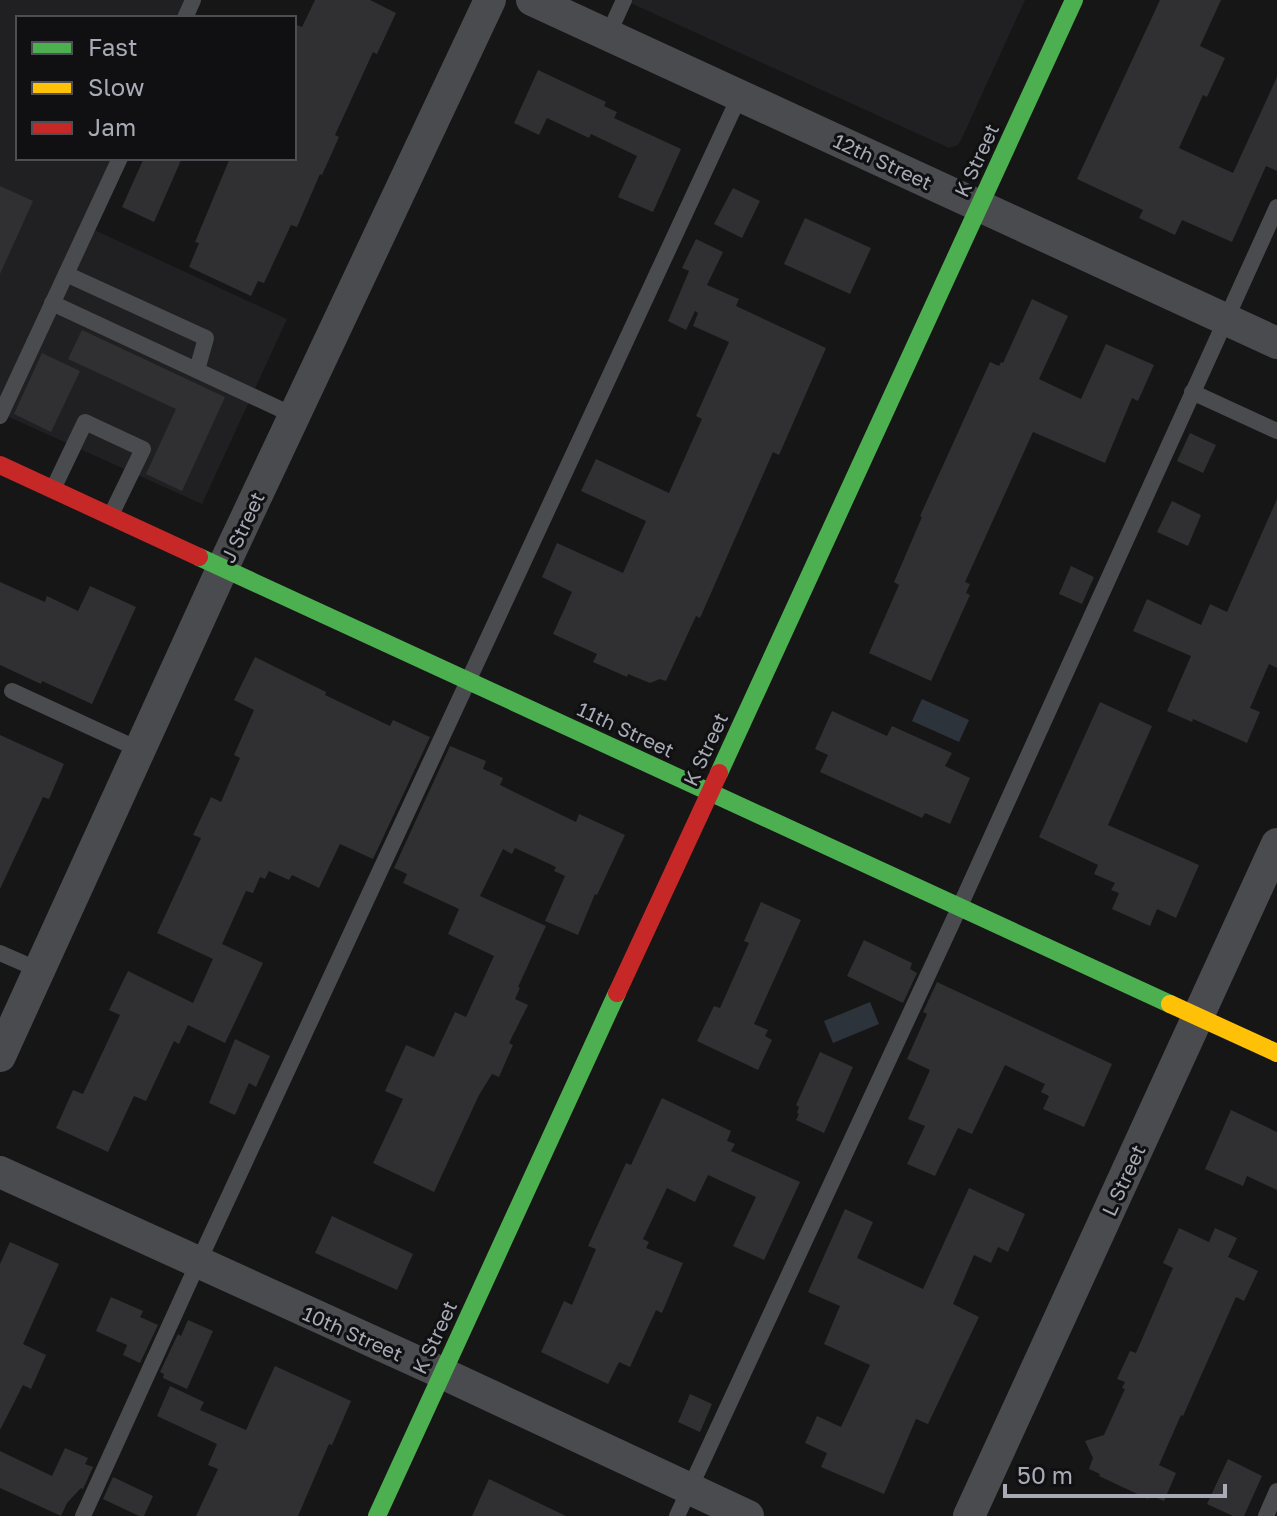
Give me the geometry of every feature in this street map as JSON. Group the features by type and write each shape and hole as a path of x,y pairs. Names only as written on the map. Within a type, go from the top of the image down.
{"street":[{"name":"J Street","path":"0,1056 223,567 490,0"},
{"name":"12th Street","path":"532,0 1277,343"},
{"name":"K Street","path":"377,1516 1074,0"},
{"name":"11th Street","path":"0,465 1277,1053"},
{"name":"L Street","path":"969,1516 1277,844"},
{"name":"10th Street","path":"0,1172 442,1373 683,1502 748,1516"}],"lane":[{"path":"608,35 624,0"},
{"path":"83,1516 740,95"},
{"path":"0,416 119,160"},
{"path":"683,1502 960,906 1277,207"},
{"path":"66,274 206,338 197,370"},
{"path":"52,303 295,416"},
{"path":"1192,392 1277,431"},
{"path":"52,490 85,422 143,449 111,516"},
{"path":"12,691 140,750"},
{"path":"0,953 39,970"},
{"path":"1266,1516 1277,1491"}],"shaded area":[{"path":"0,0 193,0 186,16 16,16 16,160 119,160 88,227 287,319 202,504 0,413"},
{"path":"624,0 1025,0 961,140 958,145 949,148"},
{"path":"922,699 969,720 959,742 912,721"},
{"path":"870,1002 879,1024 833,1043 824,1021"}],"building":[{"path":"315,0 370,0 396,13 377,54 373,52 335,135 339,137 297,227 291,225 264,283 258,281 251,296 189,267 199,243 195,242 229,160 296,160 296,25 302,27"},
{"path":"1160,0 1221,0 1200,46 1225,58 1207,97 1203,95 1179,148 1233,173 1277,77 1277,171 1266,166 1232,242 1182,220 1175,235 1139,218 1143,210 1077,179"},
{"path":"538,70 606,102 604,106 617,112 614,118 681,149 653,212 618,197 637,156 547,118 539,135 514,123"},
{"path":"143,160 181,160 154,222 122,207"},
{"path":"0,186 33,201 0,274"},
{"path":"733,188 760,201 742,238 714,224"},
{"path":"805,218 871,248 850,294 784,264"},
{"path":"696,239 723,252 707,285 739,299 736,306 826,348 779,455 773,452 700,618 696,616 666,681 660,679 650,683 593,662 597,654 553,634 572,592 542,577 557,543 623,573 646,521 581,491 596,459 669,493 702,419 696,416 729,342 693,326 698,313 695,311 686,330 668,321 689,271 682,268"},
{"path":"1032,299 1068,316 1039,379 1081,399 1106,344 1154,365 1138,401 1132,398 1105,463 1033,432 965,582 970,584 966,593 970,595 931,681 869,653 899,585 894,582 920,516 990,362 999,366 1003,363"},
{"path":"82,330 225,397 182,491 146,474 176,409 68,359"},
{"path":"42,353 80,371 51,432 14,414"},
{"path":"1190,433 1216,445 1203,473 1177,461"},
{"path":"1277,499 1277,668 1269,664 1250,708 1260,712 1247,743 1167,711 1191,656 1133,631 1147,599 1201,625 1210,604 1227,612"},
{"path":"1172,501 1201,515 1188,546 1157,532"},
{"path":"1071,566 1094,577 1082,604 1059,594"},
{"path":"0,582 45,602 47,596 78,611 90,586 136,607 92,704 0,665"},
{"path":"255,657 390,726 393,720 430,737 373,859 340,844 319,888 292,875 289,880 269,871 265,879 260,877 253,893 246,891 222,944 263,963 225,1043 188,1025 179,1044 174,1041 146,1101 134,1096 108,1152 56,1128 73,1090 83,1094 120,1015 109,1010 128,971 193,1003 213,959 157,933 201,838 193,835 211,797 221,802 240,758 234,755 254,710 234,700"},
{"path":"1100,702 1152,726 1108,825 1199,865 1176,918 1157,909 1150,926 1112,909 1119,893 1111,890 1115,883 1094,874 1098,865 1039,837"},
{"path":"832,711 887,736 892,726 952,753 945,766 970,778 950,824 925,813 922,818 820,772 828,755 815,749"},
{"path":"0,735 64,764 49,799 43,797 0,889"},
{"path":"450,746 486,761 483,769 503,778 500,785 576,822 579,814 625,835 578,935 545,921 565,876 554,871 556,867 515,848 512,854 503,849 480,896 546,926 518,987 515,999 528,1005 509,1043 513,1045 499,1077 492,1074 479,1095 434,1192 373,1163 403,1099 385,1091 406,1045 434,1057 455,1012 466,1017 494,956 448,934 459,909 403,883 407,874 394,868"},
{"path":"761,902 801,920 754,1024 768,1030 765,1036 772,1040 758,1070 697,1041 714,1006 720,1008 749,943 744,941"},
{"path":"864,940 912,963 910,969 917,973 903,1003 847,976"},
{"path":"937,982 1112,1064 1084,1127 1043,1109 1049,1096 1041,1092 1045,1084 1005,1065 972,1134 958,1128 935,1176 907,1164 925,1126 908,1119 930,1070 907,1059"},
{"path":"235,1039 270,1056 256,1087 249,1083 235,1115 209,1103"},
{"path":"820,1052 853,1067 824,1133 796,1120 799,1107 796,1105"},
{"path":"662,1098 731,1131 727,1141 735,1144 731,1151 800,1182 764,1260 733,1246 756,1197 708,1175 695,1202 667,1188 643,1239 649,1242 646,1248 683,1263 662,1313 656,1310 630,1367 619,1362 608,1384 541,1352 564,1301 572,1305 596,1249 588,1246 626,1163 631,1165"},
{"path":"1231,1110 1277,1132 1277,1190 1247,1176 1243,1186 1205,1169"},
{"path":"969,1188 1025,1214 1008,1252 998,1247 991,1263 974,1255 953,1304 979,1317 928,1424 916,1419 884,1494 821,1467 827,1453 805,1443 817,1416 841,1427 870,1365 824,1344 840,1306 808,1292 845,1209 873,1222 857,1258 923,1289"},
{"path":"332,1216 413,1254 397,1290 315,1253"},
{"path":"1179,1228 1209,1242 1215,1228 1237,1238 1228,1257 1258,1271 1244,1301 1236,1297 1159,1465 1176,1473 1164,1501 1150,1495 1148,1499 1089,1469 1093,1458 1085,1441 1104,1435 1125,1389 1122,1388 1125,1382 1117,1379 1130,1351 1136,1353 1173,1268 1163,1263"},
{"path":"10,1242 59,1264 23,1344 46,1355 31,1389 23,1385 0,1430 0,1264"},
{"path":"111,1297 143,1311 140,1317 158,1325 140,1363 123,1355 127,1345 96,1331"},
{"path":"188,1320 213,1331 187,1389 163,1378 164,1374 160,1372"},
{"path":"275,1366 351,1401 298,1516 196,1516 218,1469 208,1465 217,1444 157,1416 170,1386 204,1402 200,1410 246,1430"},
{"path":"690,1394 712,1404 700,1432 678,1422"},
{"path":"65,1448 88,1458 85,1464 93,1467 83,1489 67,1503 61,1516 0,1488 0,1451 52,1476"},
{"path":"1228,1459 1262,1476 1244,1516 1233,1516 1207,1504"},
{"path":"113,1477 153,1496 144,1516 103,1499"},
{"path":"489,1479 566,1516 472,1516"}],"traffic: fast":[{"path":"719,773 1074,0"},
{"path":"199,557 1170,1004"},
{"path":"377,1516 617,993"}],"traffic: slow":[{"path":"1170,1004 1277,1053"}],"traffic: jam":[{"path":"0,465 199,557"},
{"path":"617,993 719,773"}]}
